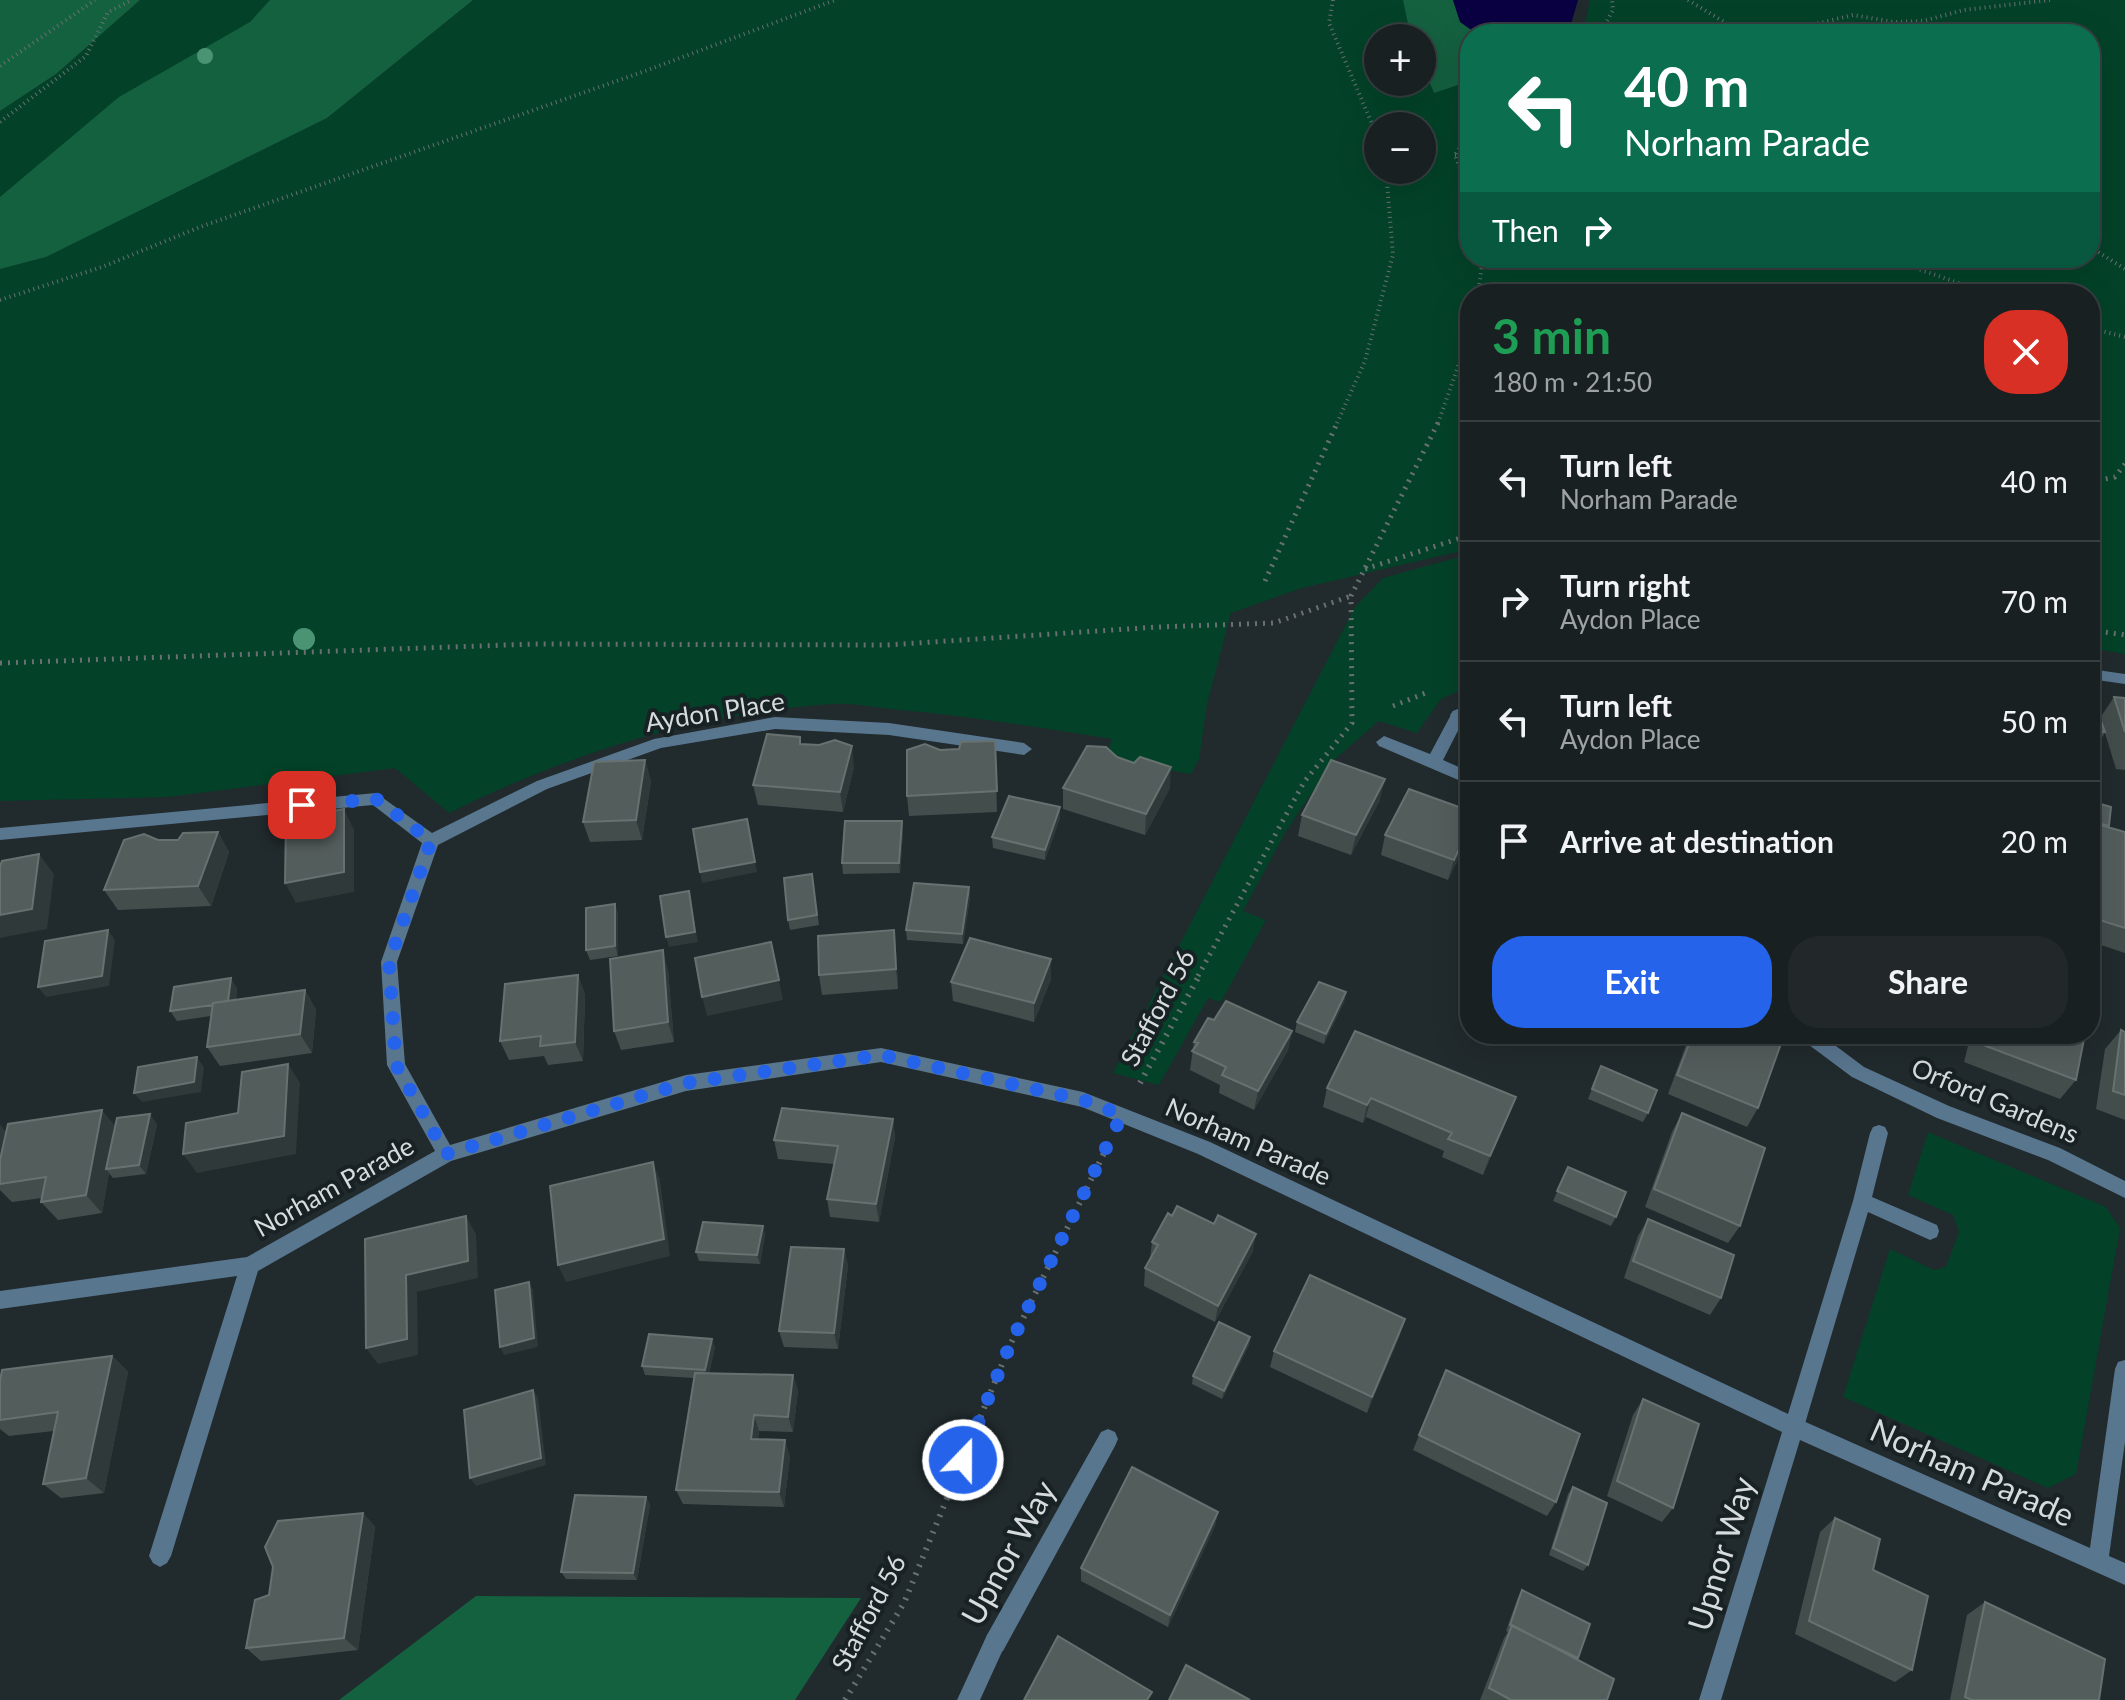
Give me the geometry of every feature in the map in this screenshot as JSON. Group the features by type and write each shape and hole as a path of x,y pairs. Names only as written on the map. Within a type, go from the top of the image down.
{"street":[{"path":"2100,675 2125,679"},
{"path":"1434,762 1460,719"},
{"name":"Aydon Place","path":"431,841 542,785 659,743 775,723 889,729 1024,749"},
{"path":"1384,742 1460,774"},
{"path":"0,834 376,799 431,841 389,962 396,1065 446,1154"},
{"name":"Orford Gardens","path":"1820,1044 1858,1072 1943,1112 2054,1154 2125,1190"},
{"name":"Norham Parade","path":"0,1300 250,1265 446,1154 686,1083 881,1055 1083,1100 1204,1148 1794,1427 2125,1574"},
{"path":"1794,1427 1862,1201 1879,1133"},
{"path":"1862,1201 1930,1231"},
{"name":"Norham Parade","path":"160,1556 250,1265"},
{"path":"2098,1563 2125,1369"},
{"name":"Upnor Way","path":"1710,1700 1794,1427"},
{"name":"Upnor Way","path":"968,1700 995,1643 1108,1439"}],"path":[{"path":"0,66 95,0"},
{"path":"0,122 86,56 108,12 132,0"},
{"path":"0,300 102,267 215,222 648,70 835,0"},
{"path":"1333,0 1329,23 1367,112"},
{"path":"1605,24 1613,10 1612,0"},
{"path":"1688,0 1728,24"},
{"path":"1816,24 1853,15 1894,22 1923,21 1964,10 2050,0"},
{"path":"1455,155 1460,147"},
{"path":"1455,155 1460,155"},
{"path":"1455,155 1460,168"},
{"path":"1265,581 1365,361 1393,255 1387,184"},
{"path":"2100,253 2125,269"},
{"path":"1916,268 1961,284"},
{"path":"2100,331 2125,337"},
{"path":"1366,717 1352,723 1351,596 1438,423 1460,361"},
{"path":"2100,480 2115,477 2125,464"},
{"path":"1365,569 1460,538"},
{"path":"0,663 535,644 887,645 1158,627 1274,623 1351,596"},
{"path":"2100,631 2125,635"},
{"path":"1381,711 1440,687"},
{"name":"Stafford 56","path":"845,1700 904,1603 1010,1345 1122,1115 1304,782 1352,723"}],"green space":[{"path":"0,0 140,0 56,74 0,111"},
{"path":"140,0 270,0 250,22 0,197 0,111 56,74"},
{"path":"270,0 473,0 327,118 46,257 0,269 0,197 119,97 250,22"},
{"path":"473,0 1404,0 1408,24 1364,24 1364,96 1436,96 1436,92 1460,84 1460,268 2100,268 2100,24 1585,24 1590,0 2125,0 2125,654 2100,650 2100,284 1460,284 1460,551 1302,588 1231,613 1207,704 1199,759 1191,774 1104,759 1112,739 953,716 833,704 733,716 635,739 540,772 449,813 395,768 168,797 0,801 0,269 46,257 327,118"},
{"path":"1403,0 1453,0 1464,24 1460,24 1460,84 1436,92 1436,24 1408,24"},
{"path":"1460,557 1460,690 1441,699 1417,733 1379,721 1334,760 1286,831 1243,911 1266,920 1221,1002 1208,998 1159,1085 1113,1073 1355,607 1383,578"},
{"path":"1928,1132 2106,1207 2120,1228 2076,1474 2048,1488 1843,1397 1890,1249 1934,1270 1946,1267 1959,1232 1953,1215 1908,1195"},
{"path":"476,1596 861,1598 795,1700 339,1700"}],"shaded area":[{"path":"1453,0 1578,0 1571,24 1460,22"}],"building":[{"path":"2114,697 2125,698 2125,732"},
{"path":"767,734 800,737 800,744 819,745 835,740 852,746 840,792 753,785"},
{"path":"995,741 997,791 907,796 907,750 925,744 940,750 959,749 961,742"},
{"path":"1087,746 1106,747 1117,757 1134,763 1140,757 1171,767 1146,814 1063,788"},
{"path":"645,760 636,820 583,822 594,762"},
{"path":"1331,760 1385,779 1356,835 1302,815"},
{"path":"1409,789 1460,807 1460,847 1454,860 1385,835"},
{"path":"1009,796 1060,807 1045,850 992,837"},
{"path":"2100,804 2111,807 2109,826 2100,824"},
{"path":"344,809 344,872 285,883 286,820"},
{"path":"747,819 755,862 700,872 693,829"},
{"path":"845,821 902,821 899,863 842,863"},
{"path":"2100,825 2125,832 2125,928 2100,920"},
{"path":"218,832 198,886 104,890 124,840 144,834 158,840 178,840 183,833"},
{"path":"39,854 32,909 0,915 2,861"},
{"path":"812,874 817,915 788,920 784,878"},
{"path":"914,883 969,887 962,934 906,930"},
{"path":"689,891 695,932 666,937 660,896"},
{"path":"615,904 615,946 586,950 586,908"},
{"path":"108,930 102,976 38,987 45,941"},
{"path":"894,930 896,969 819,975 818,936"},
{"path":"970,938 1051,959 1034,1003 951,982"},
{"path":"771,942 779,980 702,997 695,958"},
{"path":"663,950 668,1022 614,1031 610,959"},
{"path":"578,975 575,1042 540,1046 541,1036 500,1041 505,984"},
{"path":"231,978 228,1001 170,1011 174,987"},
{"path":"1319,982 1346,992 1326,1034 1297,1022"},
{"path":"305,990 300,1034 207,1047 213,1003"},
{"path":"1226,1001 1292,1031 1258,1091 1222,1075 1226,1067 1192,1051 1208,1018 1214,1020"},
{"path":"2121,1030 2125,1032 2125,1095 2113,1091"},
{"path":"1355,1031 1516,1097 1490,1156 1448,1139 1452,1133 1371,1098 1367,1105 1327,1088"},
{"path":"1689,1044 1781,1044 1758,1108 1677,1075"},
{"path":"1981,1044 2083,1044 2076,1080"},
{"path":"197,1057 194,1082 134,1093 138,1067"},
{"path":"288,1064 284,1136 183,1154 186,1123 238,1113 242,1072"},
{"path":"1601,1066 1657,1090 1648,1113 1592,1089"},
{"path":"782,1108 893,1119 876,1204 827,1199 838,1146 774,1140"},
{"path":"102,1110 86,1195 41,1202 46,1177 0,1184 0,1160 8,1124"},
{"path":"1682,1113 1765,1148 1740,1226 1654,1189"},
{"path":"150,1114 139,1165 106,1169 117,1118"},
{"path":"653,1162 664,1239 558,1265 550,1186"},
{"path":"1568,1167 1626,1192 1616,1217 1557,1191"},
{"path":"1177,1206 1214,1224 1218,1215 1256,1234 1218,1306 1145,1268 1158,1245 1152,1242 1168,1213 1172,1216"},
{"path":"466,1216 468,1261 406,1275 407,1339 366,1348 365,1239"},
{"path":"1648,1219 1734,1255 1721,1298 1633,1261"},
{"path":"703,1222 763,1226 757,1255 696,1252"},
{"path":"791,1247 844,1249 834,1333 779,1331"},
{"path":"1310,1275 1405,1319 1372,1397 1274,1351"},
{"path":"529,1282 534,1338 500,1347 495,1290"},
{"path":"1219,1322 1250,1337 1224,1391 1193,1376"},
{"path":"649,1334 712,1339 705,1370 642,1366"},
{"path":"112,1356 86,1478 43,1484 58,1412 0,1420 2,1370"},
{"path":"1446,1370 1580,1434 1556,1502 1419,1435"},
{"path":"695,1373 793,1375 788,1417 754,1415 751,1439 785,1440 779,1492 676,1490"},
{"path":"533,1390 541,1458 470,1478 464,1410"},
{"path":"1643,1399 1699,1424 1673,1508 1617,1481"},
{"path":"1132,1467 1218,1512 1170,1615 1081,1568"},
{"path":"1573,1487 1607,1503 1588,1565 1553,1548"},
{"path":"575,1495 646,1497 633,1573 561,1572"},
{"path":"363,1513 344,1638 246,1648 255,1600 269,1595 273,1567 265,1547 278,1521"},
{"path":"1835,1518 1880,1539 1873,1570 1928,1596 1912,1670 1809,1621"},
{"path":"1522,1590 1590,1624 1578,1658 1510,1625"},
{"path":"1985,1602 2105,1659 2099,1700 1972,1700 1965,1697"},
{"path":"1512,1625 1614,1679 1607,1700 1511,1700 1489,1688"},
{"path":"1058,1636 1152,1692 1147,1700 1024,1700"},
{"path":"1186,1665 1250,1700 1169,1700"}],"route":[{"path":"302,805 376,799 431,841 389,962 396,1065 446,1154 686,1083 881,1055 1083,1100 1122,1115 1010,1345 963,1460"}]}
